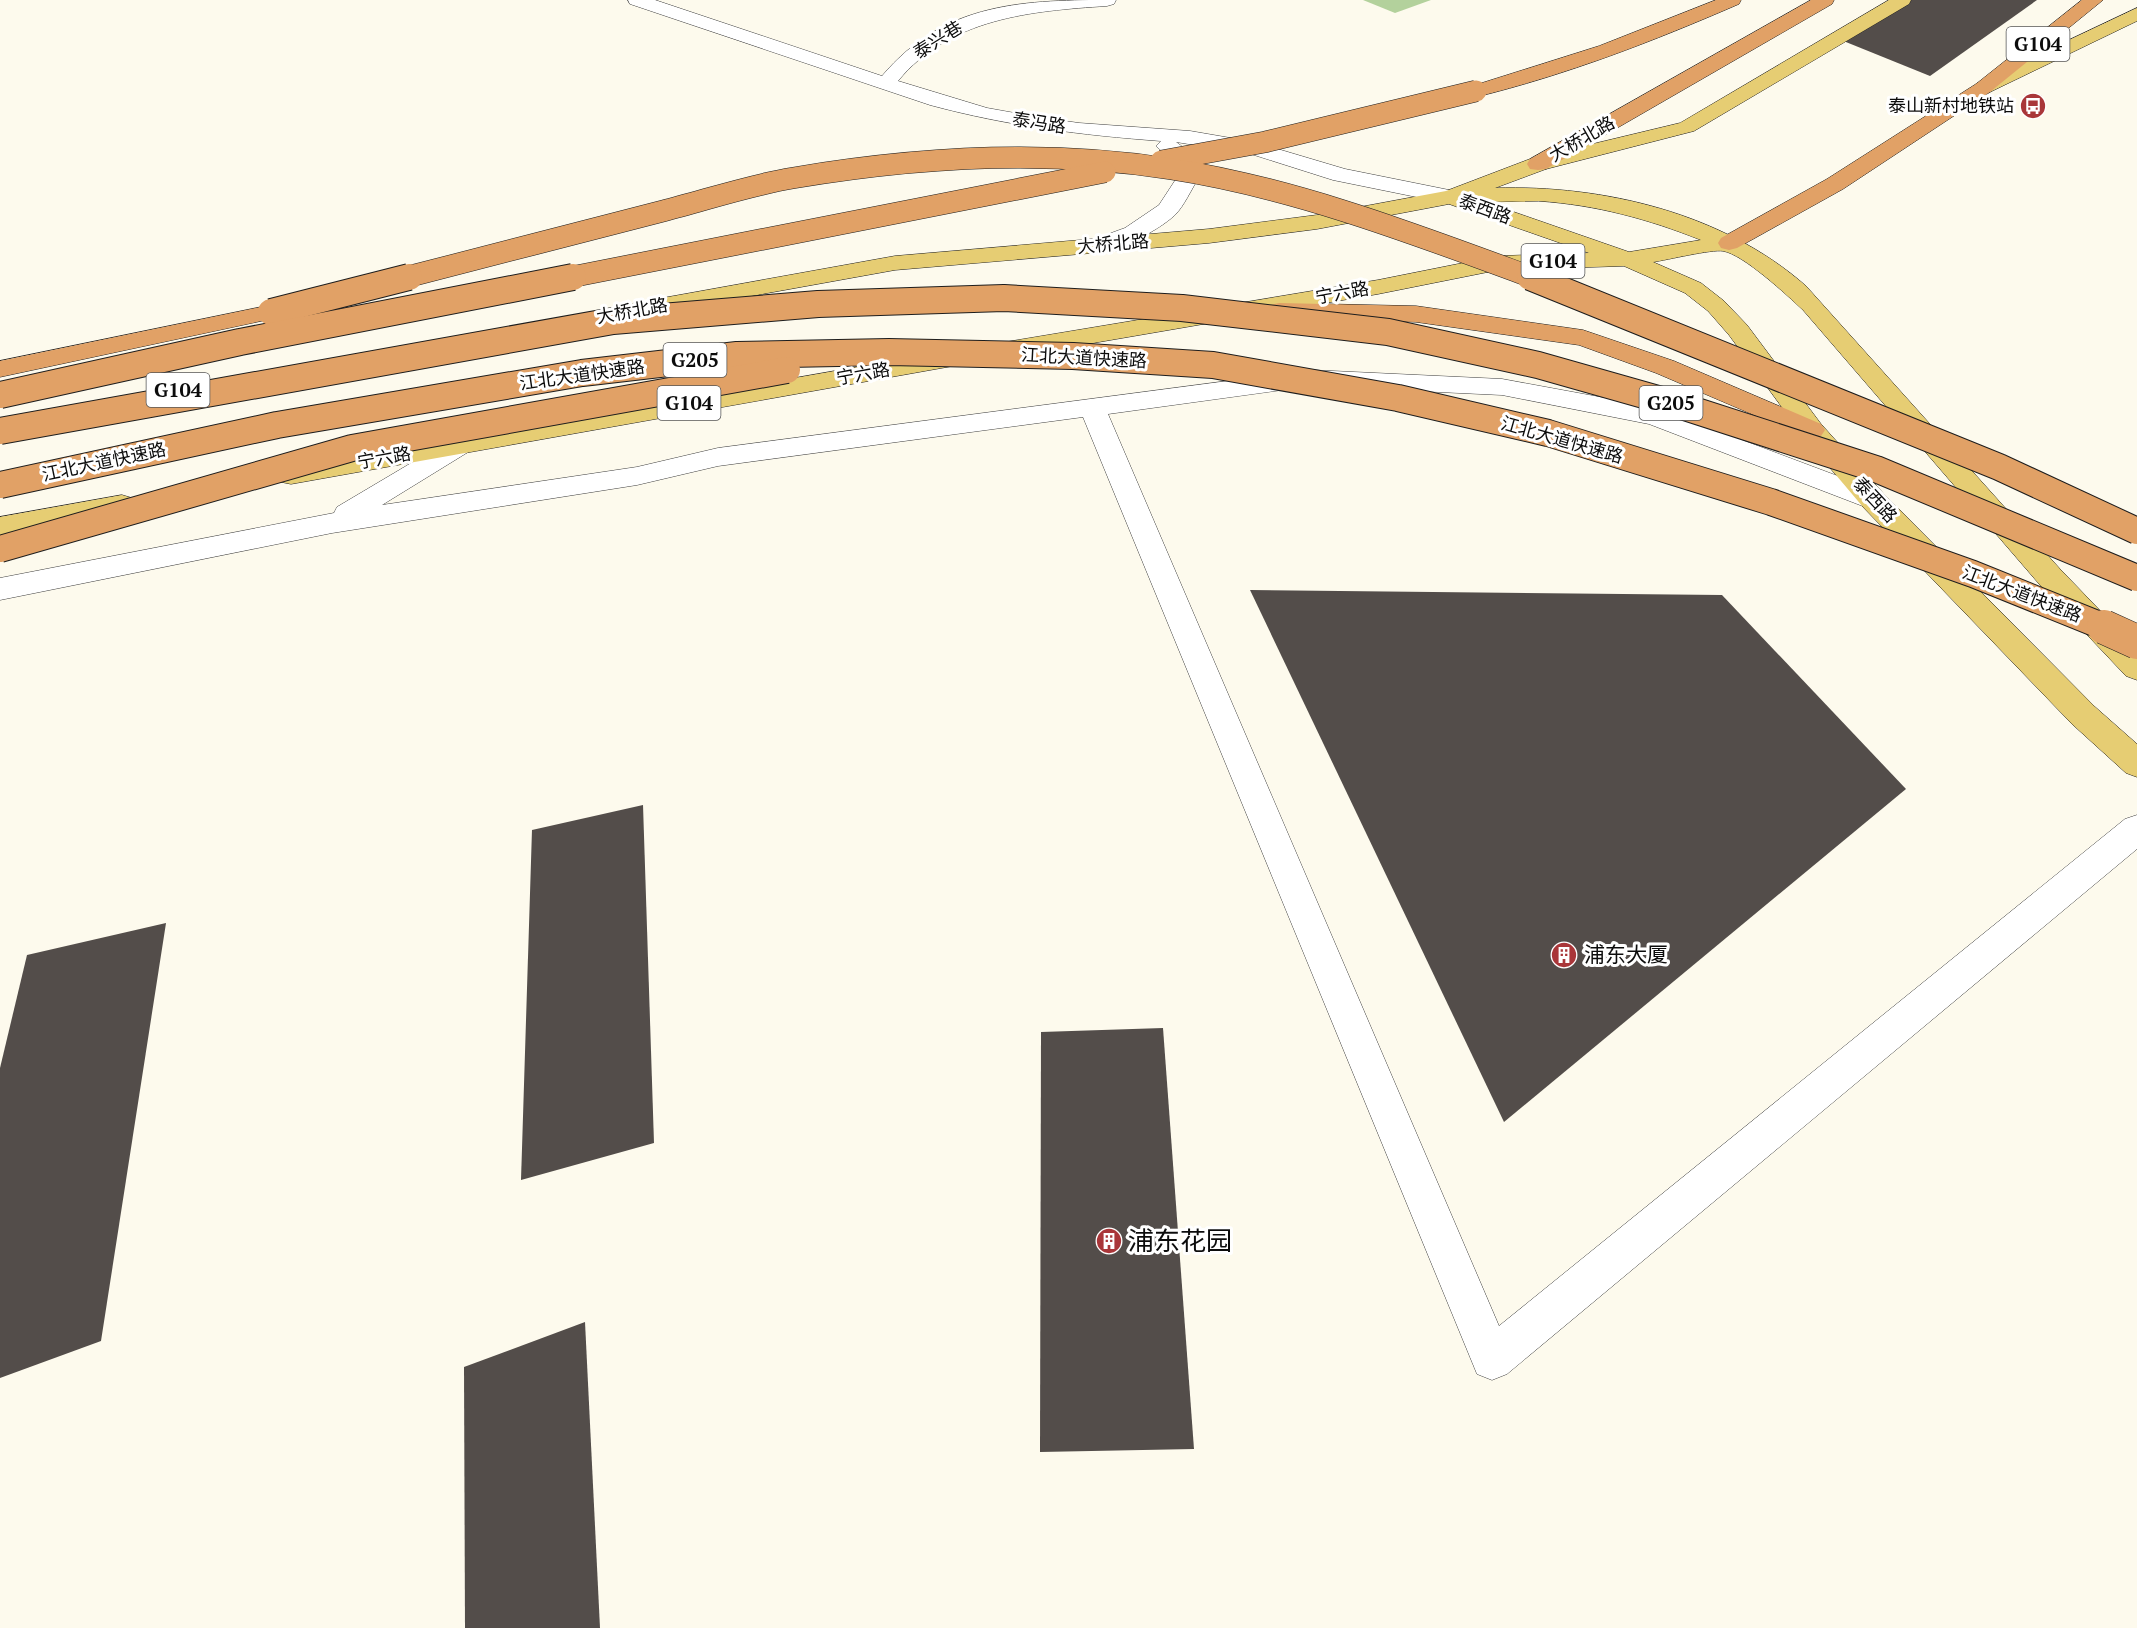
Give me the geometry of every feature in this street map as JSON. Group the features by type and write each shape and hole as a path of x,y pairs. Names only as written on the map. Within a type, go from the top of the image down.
{"highway":[{"path":"0,395 240,342 1265,142 1367,119 1559,67 1631,42 1732,0"},
{"name":"大桥北路","path":"1538,164 1825,0"},
{"name":"G104","path":"1729,243 1835,184 1983,87 2094,0"},
{"path":"0,369 271,312 791,178 913,162 968,158 1087,159 1172,169 1224,180 1331,207 1454,249 1548,283 1999,467 2137,531"},
{"name":"G205","path":"0,431 613,321 818,304 1004,298 1182,308 1388,332 1538,365 1672,403 1876,469 2137,578"},
{"path":"1248,309 1416,314 1490,322 1583,338 1665,367 1812,430"},
{"path":"0,549 352,448 889,352"},
{"name":"江北大道快速路","path":"0,485 278,425 582,373 737,355 889,352 1072,356 1213,364 1398,398 1548,433 1771,502 1973,574 2089,620 2137,642"}],"main road":[{"path":"1538,164 1687,127 1902,0"},
{"path":"1983,87 2137,14"},
{"name":"大桥北路","path":"0,419 356,360 895,263 1209,236 1306,224 1451,197 1538,164"},
{"name":"泰西路","path":"1451,197 1543,193 1622,204 1729,243 1760,260 1796,288 2050,577 2137,668"},
{"name":"泰西路","path":"1451,197 1627,259 1693,288 1716,306 1738,330 1812,430 1873,500 2083,715 2137,765"},
{"name":"宁六路","path":"0,527 464,443 1378,287 1498,263 1627,259 1729,243"}],"street":[{"name":"泰冯路","path":"637,0 986,114 1078,129 1190,137 1254,148 1341,175 1451,197"},
{"name":"泰兴巷","path":"886,83 913,53 959,24 1003,11 1107,0"},
{"path":"1097,246 1133,233 1167,210 1187,178 1185,163 1174,149 1138,133"},
{"path":"0,589 332,523 637,476 718,457 1311,378 1502,387 1654,416 1873,500"},
{"path":"1092,407 1492,1359 2137,829"},
{"path":"332,523 464,443"}],"green space":[{"path":"1363,0 1431,0 1395,13"}],"building":[{"path":"1894,0 2037,0 1930,76 1836,38"},
{"name":"浦东大厦","path":"1250,590 1722,595 1906,789 1504,1122"},
{"path":"643,805 654,1143 521,1180 532,830"},
{"path":"166,923 101,1341 0,1378 0,1068 27,955"},
{"name":"浦东花园","path":"1163,1028 1194,1449 1040,1452 1041,1032"},
{"path":"585,1322 600,1628 465,1628 464,1367"}],"place":[{"name":"泰山新村地铁站","path":"2033,106"},
{"name":"浦东大厦","path":"1564,955"},
{"name":"浦东花园","path":"1109,1241"}]}
